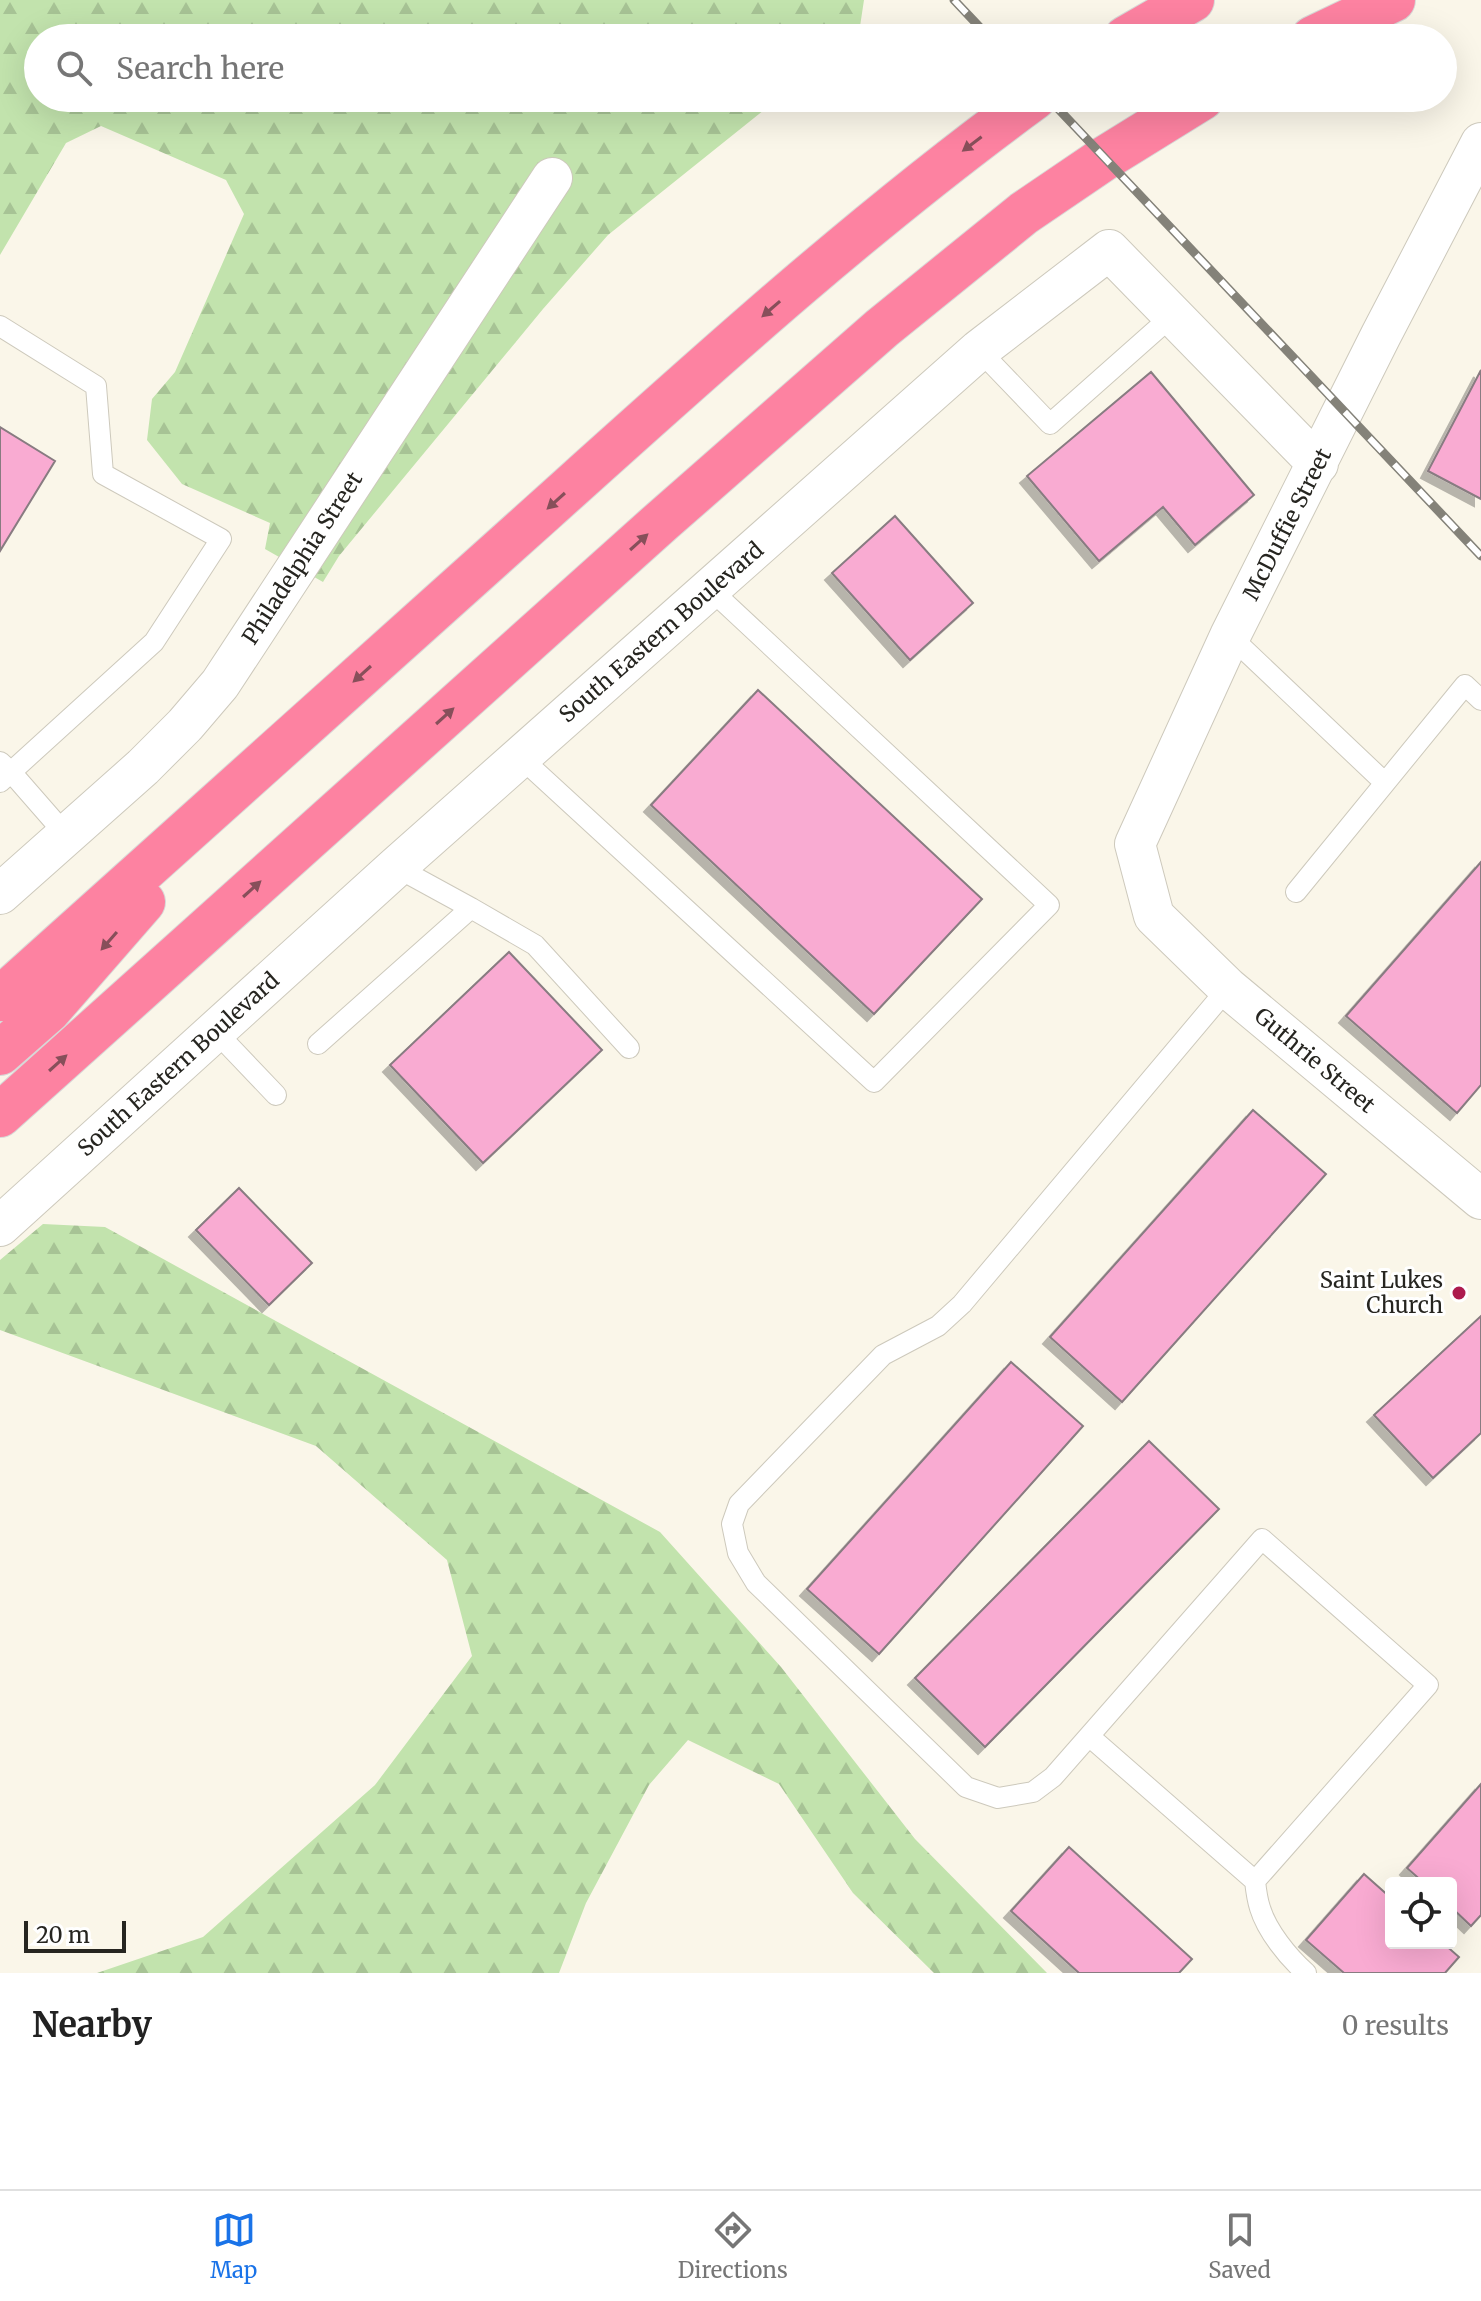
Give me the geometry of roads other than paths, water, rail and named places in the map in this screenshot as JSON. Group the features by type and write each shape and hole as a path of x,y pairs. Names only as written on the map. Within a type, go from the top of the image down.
{"highway":[{"path":"1150,24 1192,0"},
{"path":"1331,24 1365,0"},
{"path":"1341,24 1393,0"},
{"path":"0,999 801,282 921,183 1015,112"},
{"path":"0,1115 882,328 1024,213 1179,112"},
{"path":"0,1053 48,1011 271,756"}],"street":[{"name":"McDuffie Street","path":"1154,916 1135,844 1230,636 1481,143"},
{"name":"Philadelphia Street","path":"0,894 143,767 220,684 552,178"},
{"name":"South Eastern Boulevard","path":"4,1214 215,1031 979,350 1109,250 1318,464"},
{"name":"Guthrie Street","path":"1154,916 1228,988 1481,1199"}],"lane":[{"path":"979,350 1050,424 1173,315"},
{"path":"0,326 96,386 103,474 221,539 154,642 4,772 66,835"},
{"path":"520,757 874,1082 1049,905 710,589"},
{"path":"1230,636 1384,782"},
{"path":"1296,892 1465,685 1481,700"},
{"path":"396,867 535,945 629,1048"},
{"path":"318,1044 471,908"},
{"path":"1228,988 962,1304 938,1326 883,1355 739,1504 732,1524 738,1553 756,1583 966,1787 998,1798 1033,1792 1053,1777 1262,1539 1428,1685 1255,1881"},
{"path":"215,1031 276,1095"},
{"path":"1089,1736 1255,1881 1260,1909 1272,1931 1306,1973"}],"railway":[{"path":"954,0 977,24"},
{"path":"1061,112 1481,556"}],"place":[{"name":"Saint Lukes Church","path":"1459,1293"}]}
